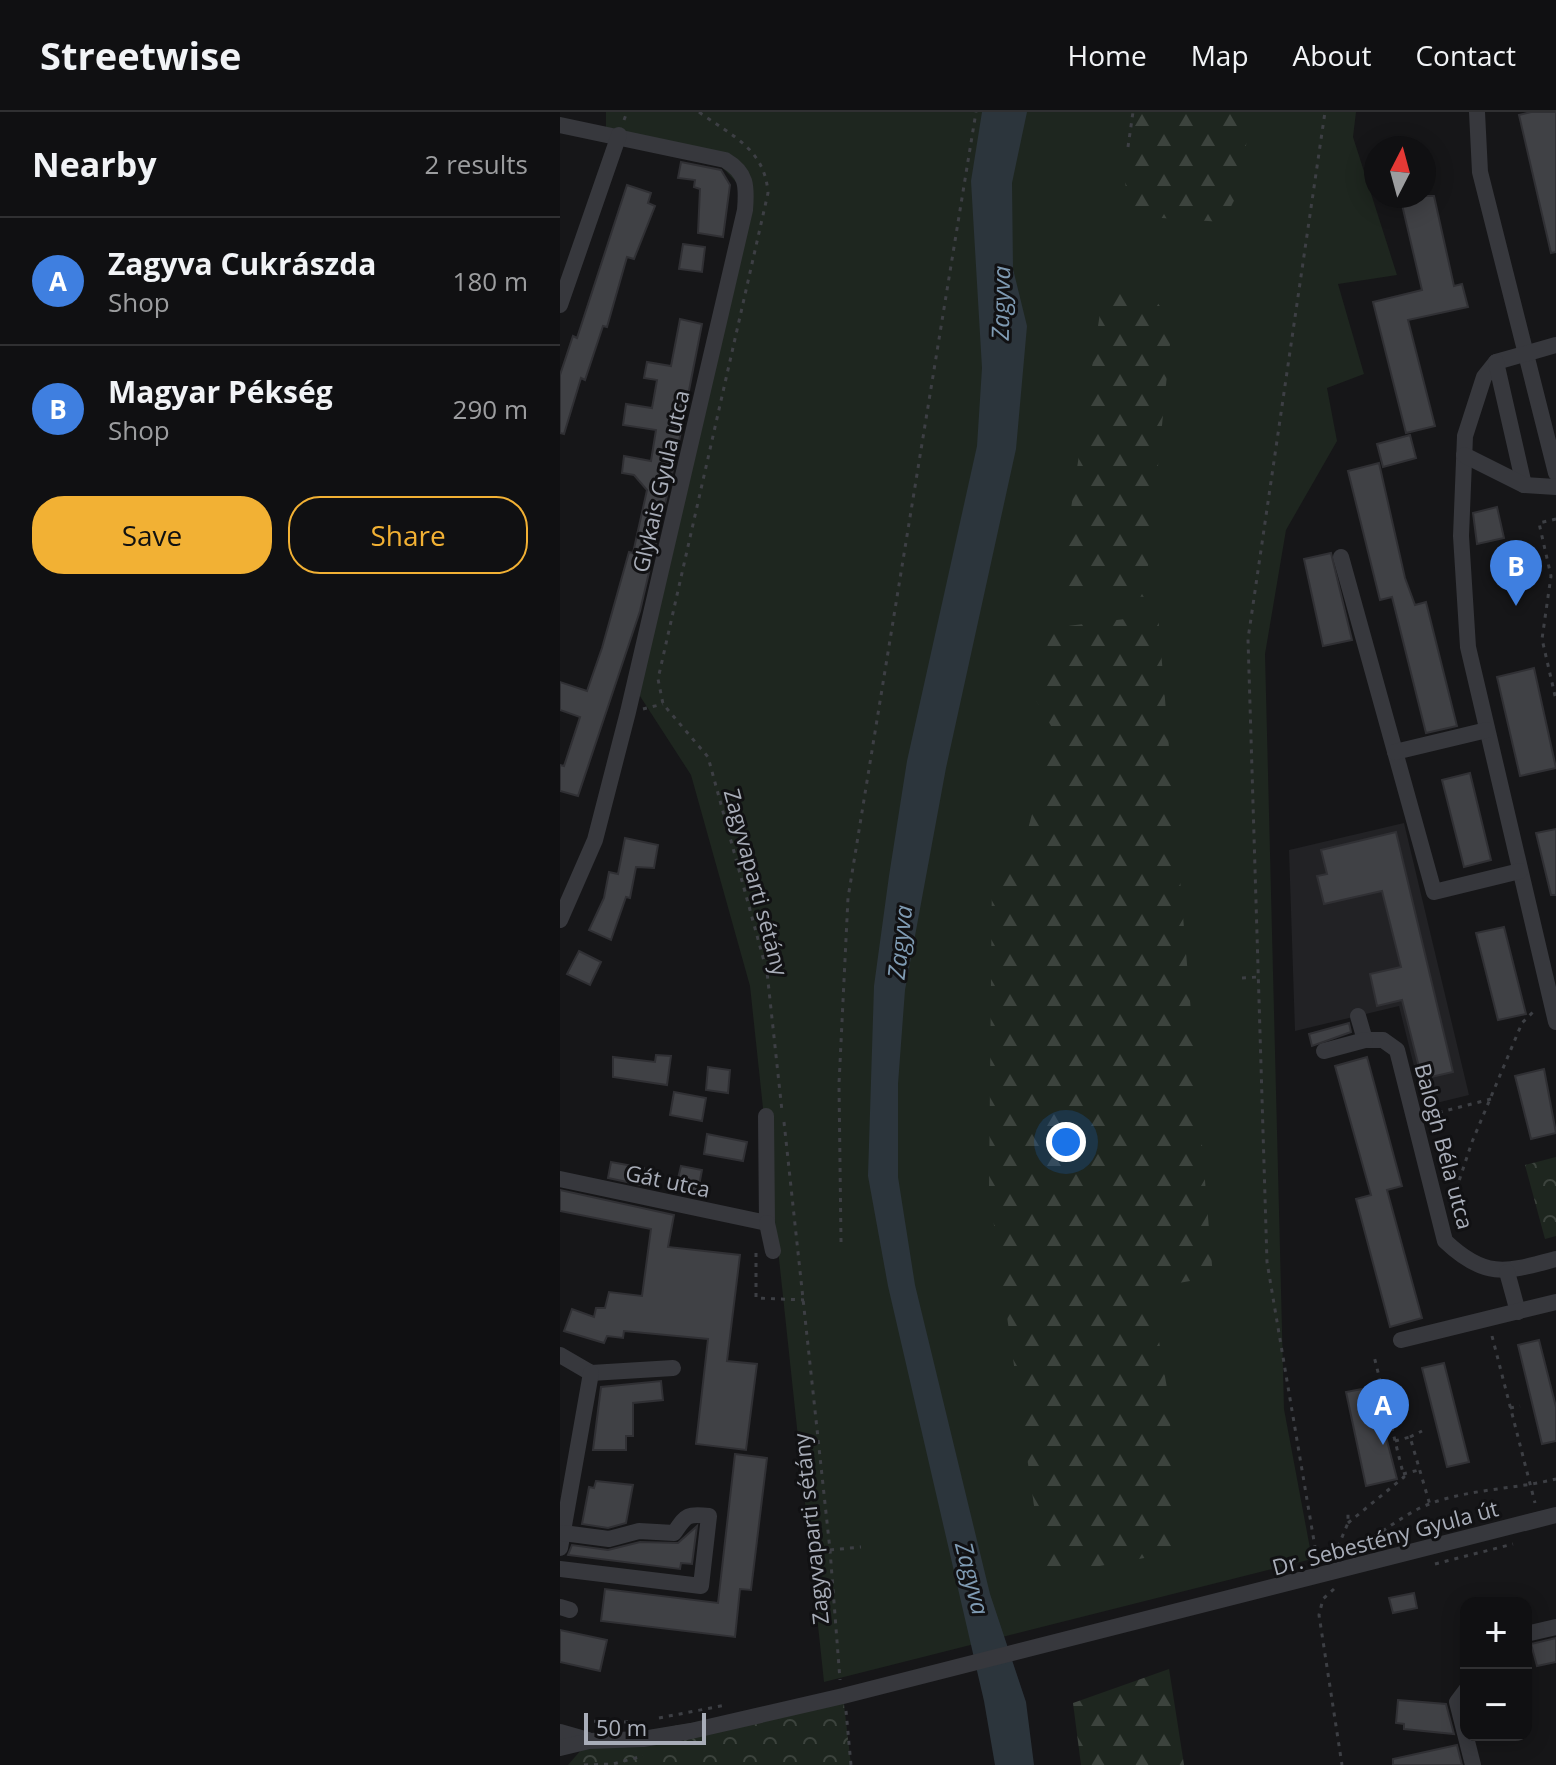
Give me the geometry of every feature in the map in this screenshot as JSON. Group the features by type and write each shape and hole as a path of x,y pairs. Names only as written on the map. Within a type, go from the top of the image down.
{"street":[{"path":"1477,112 1480,172 1556,473"},
{"path":"560,125 619,135 560,305"},
{"name":"Glykais Gyula utca","path":"560,920 595,840 628,712 747,184 742,173 725,160 619,135"},
{"path":"1556,345 1496,362 1484,377 1475,399 1464,455 1461,536 1468,647 1556,1022"},
{"path":"1496,362 1524,485"},
{"path":"1464,455 1524,485 1556,487"},
{"path":"1341,557 1434,892 1520,871"},
{"path":"1395,752 1487,730"},
{"path":"1324,1051 1365,1040 1358,1016"},
{"name":"Balogh Béla utca","path":"1365,1040 1383,1040 1397,1050 1445,1241 1461,1256 1507,1272"},
{"path":"764,1252 767,1223 766,1116"},
{"name":"Gát utca","path":"560,1179 767,1223"},
{"path":"1518,1312 1507,1272 1556,1259"},
{"path":"1401,1340 1556,1302"},
{"path":"560,1355 591,1373 673,1368"},
{"path":"560,1569 701,1586 709,1516 689,1514 682,1518 674,1533 639,1531 609,1539 561,1541 591,1373"},
{"name":"Dr. Sebestény Gyula út","path":"589,1741 643,1739 679,1733 847,1695 1556,1515"},
{"path":"1532,1633 1556,1627"},
{"path":"560,1732 589,1741"},
{"path":"560,1748 589,1741"},
{"path":"1467,1741 1473,1765"}],"path":[{"name":"Zagyvaparti sétány","path":"699,112 751,149 762,162 768,193 658,679 663,704 708,757 767,972 847,1695 851,1765"},
{"path":"841,1242 839,1084 848,898 976,112"},
{"path":"1128,147 1133,112"},
{"path":"1317,1559 1267,1262 1248,639 1325,112"},
{"path":"1556,519 1539,523 1551,576 1542,639 1556,700"},
{"path":"1242,978 1258,977"},
{"path":"1437,1209 1447,1206 1456,1194 1472,1142 1522,1023 1549,995"},
{"path":"1414,1119 1491,1099"},
{"path":"764,1252 756,1298 804,1300"},
{"path":"1488,1320 1535,1506"},
{"path":"1374,1356 1403,1474"},
{"path":"1510,1408 1520,1406"},
{"path":"1395,1441 1422,1431"},
{"path":"1410,1437 1430,1505"},
{"path":"1348,1523 1403,1474 1419,1470"},
{"path":"1355,1550 1418,1509 1511,1485 1530,1486 1556,1479"},
{"path":"1333,1557 1348,1523 1348,1510"},
{"path":"830,1550 861,1547"},
{"path":"1328,1560 1344,1553"},
{"path":"1335,1589 1323,1599 1319,1615 1342,1765"},
{"path":"657,1719 733,1703"},
{"path":"574,1721 641,1722"}],"shaded area":[{"path":"1404,823 1469,1095 1424,1106 1399,1006 1295,1031 1289,850"}],"green space":[{"path":"606,112 1356,112 1353,137 1364,172 1364,208 1376,208 1397,275 1338,284 1364,374 1327,388 1337,441 1286,530 1265,654 1284,1409 1312,1559 824,1682 750,986 691,775 638,693 742,213 739,185 715,160 606,138"},
{"path":"1132,112 1250,112 1241,187 1223,222 1147,217 1128,206 1124,172"},
{"path":"1116,291 1153,296 1172,324 1145,597 1059,590 1101,306"},
{"path":"1158,615 1213,1277 1150,1288 1170,1406 1172,1553 1044,1576 989,1190 992,872 1023,848 1054,731 1036,700 1051,628"},
{"path":"1556,1157 1556,1236 1545,1239 1525,1165"},
{"path":"1169,1669 1184,1765 1081,1765 1073,1703"},
{"path":"843,1696 851,1765 568,1765 589,1741"}],"water":[{"name":"Zagyva","path":"982,112 1027,112 1012,183 1013,269 1027,326 1016,449 946,768 905,990 898,1084 898,1177 915,1285 990,1594 1026,1702 1034,1765 995,1765 984,1701 888,1286 868,1176 874,986 889,876 907,761 977,446 982,368 971,181"}],"building":[{"path":"1556,112 1556,252 1551,253 1519,115"},
{"path":"681,162 721,170 730,185 723,237 698,233 700,189 694,187 695,180 678,178"},
{"path":"627,185 651,193 648,203 655,206 634,259 627,257 607,327 603,326 585,380 581,378 564,434 560,433 560,375 573,336 577,338"},
{"path":"1436,205 1454,286 1462,284 1468,307 1408,320 1435,426 1406,433 1373,302 1422,290 1403,208 1436,208"},
{"path":"683,244 705,247 702,272 679,269"},
{"path":"680,319 702,324 676,457 640,611 578,796 560,791 560,765 564,766 580,717 560,710 560,682 587,691 602,648 629,552 633,553 647,490 634,475 622,473 624,456 651,461 656,430 623,425 626,404 652,408 657,380 644,378 647,362 671,366"},
{"path":"1410,435 1416,458 1383,467 1377,444"},
{"path":"1379,463 1405,578 1415,605 1426,602 1457,726 1426,733 1392,597 1380,600 1348,471"},
{"path":"1497,507 1504,538 1477,544 1473,513"},
{"path":"1331,553 1352,640 1323,646 1304,559"},
{"path":"1534,668 1556,768 1520,776 1497,677"},
{"path":"1470,773 1491,860 1464,867 1442,780"},
{"path":"1556,829 1556,895 1551,895 1536,833"},
{"path":"1396,832 1453,1072 1422,1079 1402,1000 1377,1006 1370,974 1401,967 1382,891 1324,904 1317,876 1327,874 1321,850"},
{"path":"625,838 658,845 654,868 636,867 630,898 626,897 611,940 589,930 604,898 609,872 618,874"},
{"path":"1504,927 1526,1014 1498,1020 1476,933"},
{"path":"579,951 601,962 590,985 567,974"},
{"path":"1349,1023 1351,1032 1312,1046 1309,1034"},
{"path":"656,1055 671,1056 667,1085 613,1077 613,1057 655,1062"},
{"path":"1367,1057 1402,1186 1387,1190 1422,1318 1390,1327 1356,1199 1371,1195 1335,1066"},
{"path":"708,1067 730,1070 728,1093 706,1090"},
{"path":"1544,1069 1556,1133 1531,1139 1515,1076"},
{"path":"674,1092 706,1098 702,1121 670,1115"},
{"path":"707,1134 747,1142 743,1161 704,1154"},
{"path":"611,1162 644,1168 641,1185 608,1178"},
{"path":"681,1166 702,1170 697,1196 675,1191"},
{"path":"560,1190 674,1215 668,1247 740,1255 727,1361 757,1364 746,1450 696,1444 708,1339 624,1331 623,1338 607,1336 604,1343 564,1331 572,1309 594,1317 596,1308 605,1308 609,1292 642,1296 651,1229 560,1211"},
{"path":"1539,1340 1556,1407 1556,1441 1542,1444 1518,1345"},
{"path":"1444,1363 1469,1462 1447,1467 1422,1368"},
{"path":"661,1381 663,1400 633,1403 633,1436 626,1436 626,1450 593,1450 601,1387"},
{"path":"1373,1387 1397,1479 1366,1486 1346,1392"},
{"path":"735,1454 767,1458 751,1590 740,1589 735,1637 601,1621 605,1589 718,1603"},
{"path":"596,1481 633,1485 626,1523 608,1528 582,1524 589,1487 594,1488"},
{"path":"697,1526 692,1564 681,1563 680,1569 568,1555 572,1545 608,1550 640,1542 678,1543"},
{"path":"1414,1593 1417,1608 1393,1613 1389,1598"},
{"path":"560,1630 607,1640 600,1671 560,1662"},
{"path":"1556,1638 1556,1662 1537,1666 1532,1644"},
{"path":"1398,1700 1446,1704 1454,1734 1404,1729 1404,1724 1396,1723"},
{"path":"1457,1745 1462,1765 1393,1765 1393,1759"}],"place":[{"name":"Magyar Pékség","path":"1516,606"},
{"name":"Zagyva Cukrászda","path":"1383,1445"}]}
